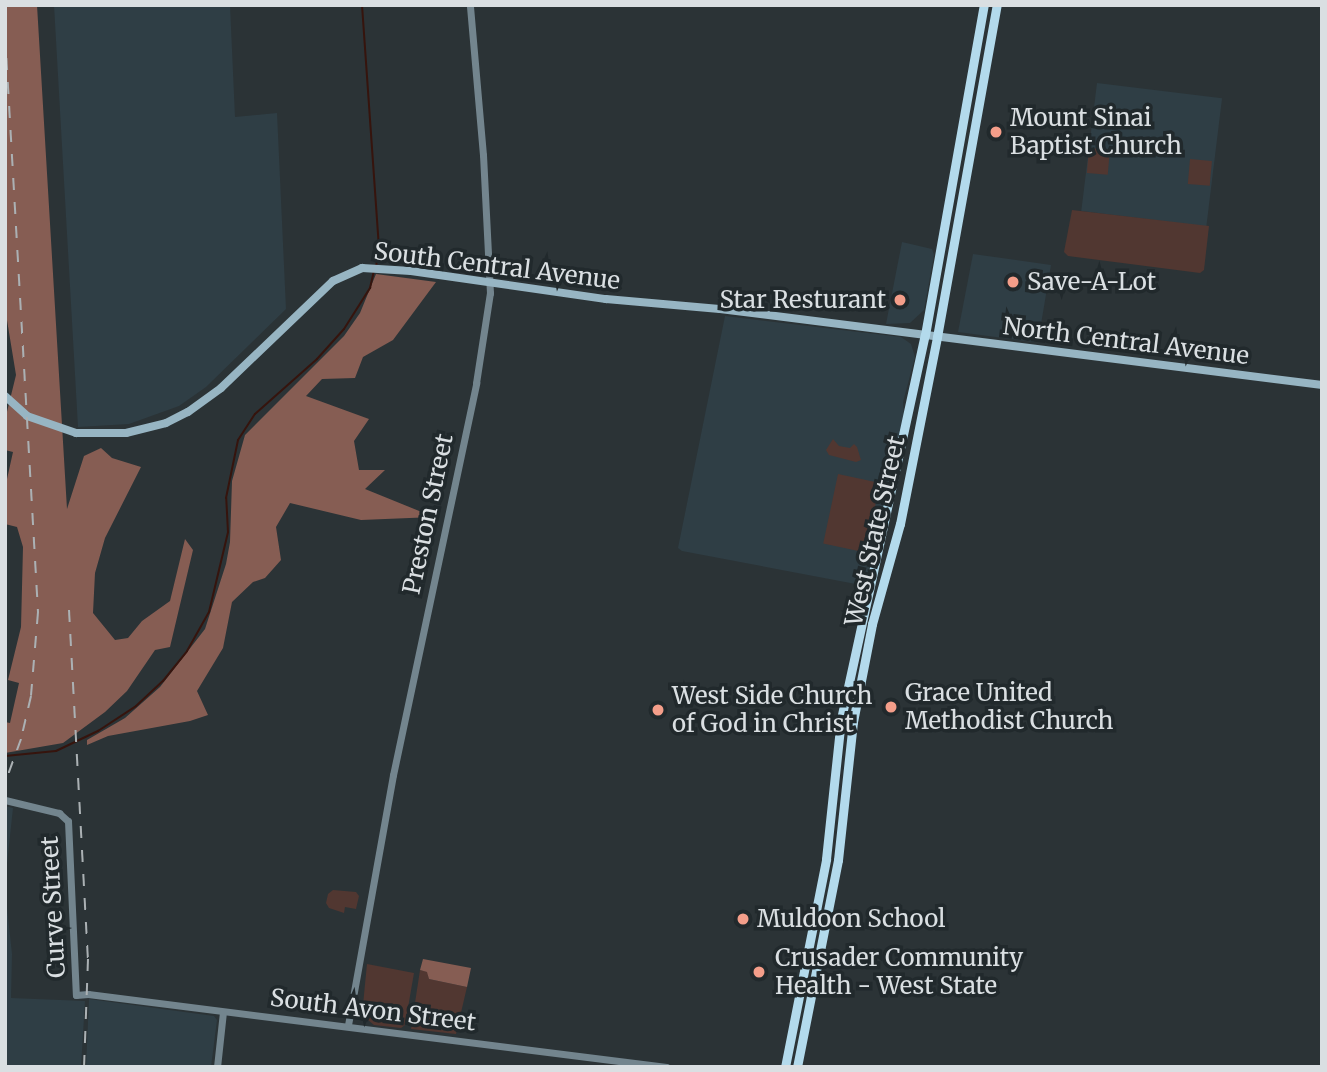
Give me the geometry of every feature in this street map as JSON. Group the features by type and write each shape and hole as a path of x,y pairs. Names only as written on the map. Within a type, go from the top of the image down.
{"main road":[{"name":"West State Street","path":"785,1067 826,859 841,719 925,335 984,5"},
{"name":"West State Street","path":"797,1067 838,860 853,722 872,624 900,524 997,5"},
{"name":"South Central Avenue","path":"5,396 27,416 76,433 126,433 166,423 196,407 221,388 333,281 362,268 925,335"},
{"name":"North Central Avenue","path":"925,335 1322,385"}],"street":[{"name":"Preston Street","path":"348,1025 393,775 476,383 490,293 483,155 470,5"},
{"name":"Curve Street","path":"5,800 66,817 70,836 76,996"},
{"name":"South Avon Street","path":"76,996 88,994 348,1025 666,1067"},
{"path":"217,1067 223,1012"}],"shaded area":[{"path":"5,5 37,5 67,509 84,456 101,448 112,458 141,467 105,538 95,573 93,613 115,640 128,638 142,621 170,601 185,539 193,550 170,647 155,650 127,691 105,712 63,743 5,753 5,722 10,723 19,683 8,680 21,627 23,547 17,527 5,524 5,488 13,452 5,450 5,420 16,375 5,308"},
{"path":"54,5 230,5 235,117 277,113 286,309 206,387 179,406 129,424 78,427"},
{"path":"1097,83 1222,98 1206,226 1081,211"},
{"path":"1089,148 1110,150 1108,175 1087,173"},
{"path":"1190,159 1212,161 1210,186 1188,184"},
{"path":"1072,210 1209,226 1204,270 1200,273 1068,256 1064,252"},
{"path":"902,242 932,249 934,255 924,310 910,323 886,324"},
{"path":"973,254 1051,265 1039,336 1034,342 958,332"},
{"path":"376,274 436,282 393,340 363,357 355,378 322,379 306,396 369,419 354,441 359,470 385,470 365,489 434,517 361,520 290,503 276,527 281,560 265,578 253,582 232,602 223,648 197,691 208,715 190,721 108,736 87,745 87,740 125,718 160,687 205,629 226,564 230,542 232,481 245,435 344,336 360,313"},
{"path":"725,316 901,337 911,344 915,357 903,402 904,415 874,557 866,582 861,585 682,551 678,548"},
{"path":"833,439 839,446 850,448 854,444 861,460 856,462 829,455 826,450"},
{"path":"838,474 880,483 865,552 823,543"},
{"path":"5,806 13,808 5,883"},
{"path":"5,889 12,954 11,998 85,1001 81,1067 5,1067"},
{"path":"333,890 356,892 359,896 356,909 345,907 344,913 329,908 326,903 328,894"},
{"path":"423,959 471,968 467,987 429,979 427,972 420,970"},
{"path":"367,964 414,973 405,1025 401,1028 374,1025 362,1015"},
{"path":"420,970 428,972 429,979 467,987 456,1034 411,1029"},
{"path":"89,999 214,1016 217,1020 211,1067 86,1067"}],"waterway":[{"path":"362,5 379,251 376,266"},
{"path":"5,756 56,751 98,731 136,706 163,681 187,651 209,612 228,532 226,498 238,440 255,414 317,359 344,329 370,288 374,271"}],"railway":[{"path":"5,34 38,612 31,696 21,739 5,783"},
{"path":"69,610 88,959 84,1067"}],"place":[{"name":"Mount Sinai Baptist Church","path":"996,132"},
{"name":"Save-A-Lot","path":"1013,282"},
{"name":"Star Resturant","path":"900,300"},
{"name":"Grace United Methodist Church","path":"891,707"},
{"name":"West Side Church of God in Christ","path":"658,710"},
{"name":"Muldoon School","path":"743,919"},
{"name":"Crusader Community Health - West State","path":"759,972"}]}
